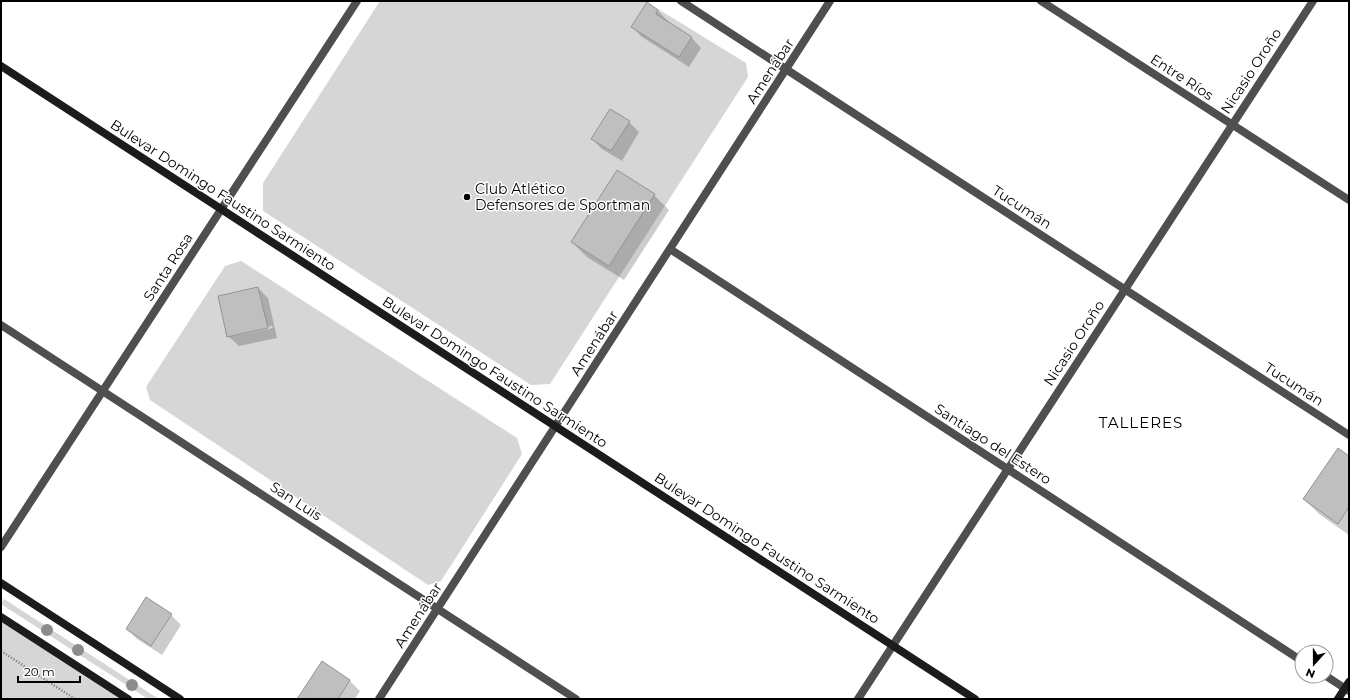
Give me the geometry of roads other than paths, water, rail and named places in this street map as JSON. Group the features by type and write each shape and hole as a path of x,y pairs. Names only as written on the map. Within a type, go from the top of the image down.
{"street":[{"name":"Santa Rosa","path":"1,547 357,1"},
{"name":"Tucumán","path":"681,1 1349,435"},
{"name":"Amenábar","path":"379,699 830,1"},
{"name":"Entre Ríos","path":"1041,1 1349,200"},
{"name":"Nicasio Oroño","path":"858,699 1313,1"},
{"name":"Bulevar Domingo Faustino Sarmiento","path":"1,66 975,699"},
{"name":"Santiago del Estero","path":"670,249 1294,656"},
{"name":"San Luis","path":"1,326 576,699"},
{"path":"1,583 180,699"},
{"path":"1,617 128,699"},
{"path":"1334,680 1348,687 1338,699"}],"place":[{"name":"Club Atlético Defensores de Sportman","path":"467,197"}],"district":[{"name":"TALLERES","path":"1141,423"}]}
